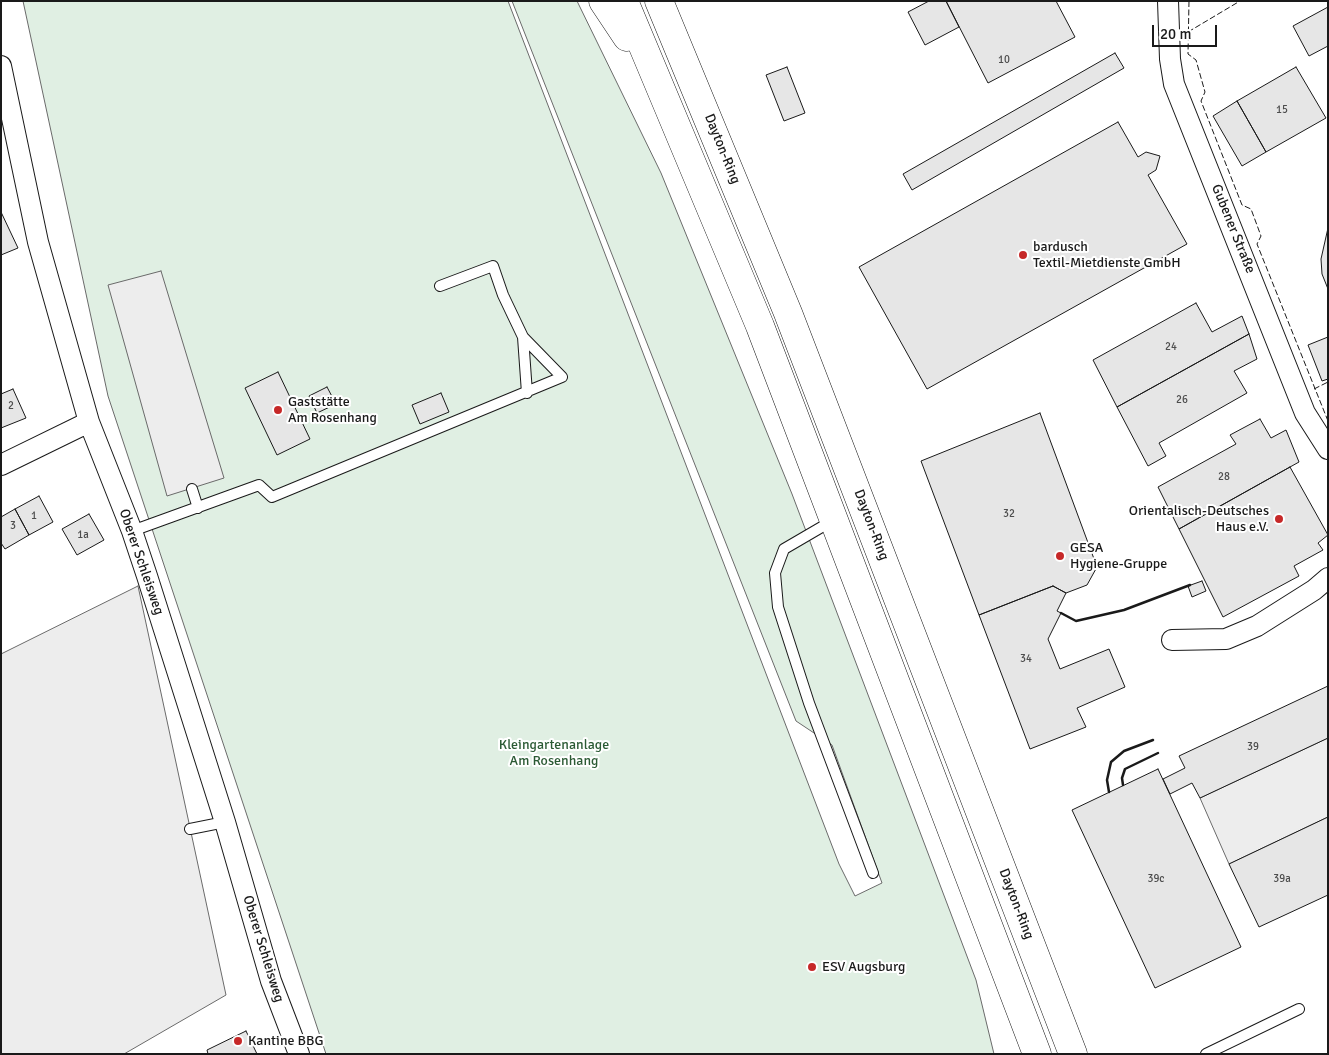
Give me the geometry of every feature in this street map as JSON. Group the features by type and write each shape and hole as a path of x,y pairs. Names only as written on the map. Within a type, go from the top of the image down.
{"highway":[{"path":"603,1 658,78"},
{"path":"624,1 727,243 835,519 1037,1054"},
{"name":"Dayton-Ring","path":"659,1 792,323 1073,1052"},
{"path":"672,1 680,50"}],"street":[{"name":"Gubener Straße","path":"1168,1 1170,59 1174,84 1305,413 1328,449"},
{"name":"Oberer Schleisweg","path":"1,66 38,242 90,422 132,531 225,822 271,980 299,1054"},
{"path":"1,465 90,422"},
{"path":"1172,640 1226,640 1257,626 1314,590 1328,578"}],"lane":[{"path":"132,531 259,485 272,497 562,377 523,337 503,295 493,266 440,286"},
{"path":"523,337 527,393"},
{"path":"192,488 198,508"},
{"path":"835,519 784,549 775,573 778,608 809,703 873,873"},
{"path":"190,829 225,822"},
{"path":"1206,1054 1299,1009"}],"green space":[{"name":"Kleingartenanlage Am Rosenhang","path":"23,1 508,1 839,864 855,896 882,883 832,745 796,721 512,1 577,1 661,173 792,494 976,980 994,1054 326,1054 108,396"}],"shaded area":[{"path":"161,271 224,478 167,496 108,285"},
{"path":"138,586 226,995 124,1054 1,1054 1,654"},
{"path":"1328,738 1328,817 1229,864 1200,798"}],"building":[{"path":"929,1 946,1 959,27 925,45 908,12"},
{"path":"946,1 1056,1 1075,37 988,83"},
{"path":"1328,7 1328,46 1309,56 1293,26"},
{"path":"1115,53 1124,68 912,190 903,174"},
{"path":"787,67 805,113 784,121 766,75"},
{"path":"1296,67 1326,118 1266,152 1237,101"},
{"path":"1237,101 1266,152 1242,166 1213,116"},
{"name":"bardusch Textil-Mietdienste GmbH","path":"1118,122 1138,157 1146,152 1160,156 1156,170 1148,175 1187,244 927,389 859,267"},
{"path":"1,212 18,248 1,255"},
{"path":"1328,228 1328,289 1322,274 1321,259"},
{"path":"1196,303 1212,332 1242,316 1249,334 1117,407 1093,360"},
{"path":"1249,334 1257,359 1234,371 1247,393 1159,443 1166,456 1148,466 1117,407"},
{"path":"1328,337 1328,379 1322,381 1308,345"},
{"path":"278,372 310,439 277,455 245,388"},
{"path":"327,387 336,404 317,413 309,396"},
{"path":"13,389 26,418 1,428 1,394"},
{"path":"441,393 449,412 420,424 412,405"},
{"path":"1040,413 1097,567 1087,585 1066,593 1053,586 979,615 921,461"},
{"path":"1260,419 1271,438 1286,430 1299,462 1179,529 1158,487 1236,444 1230,435"},
{"path":"1290,467 1328,535 1318,543 1323,550 1294,566 1299,576 1223,617 1179,529"},
{"path":"39,496 53,522 29,535 15,509"},
{"path":"15,509 29,535 5,549 1,543 1,517"},
{"path":"89,514 104,540 77,555 62,529"},
{"path":"1202,581 1206,591 1192,597 1188,586"},
{"path":"1053,586 1066,593 1057,611 1061,613 1048,639 1060,669 1109,649 1125,687 1077,708 1086,727 1030,749 979,615"},
{"path":"1328,686 1328,738 1200,798 1192,783 1170,794 1163,779 1185,768 1179,756"},
{"path":"1158,769 1241,947 1155,988 1072,810"},
{"path":"1328,817 1328,895 1259,927 1229,864"},
{"name":"Kantine BBG","path":"246,1031 257,1054 208,1054 207,1050"}],"fence":[{"path":"1189,1 1188,54 1196,60 1205,92 1201,101 1242,205 1251,209 1261,236 1257,244 1328,421"},
{"path":"1188,32 1240,1"},
{"path":"1314,389 1328,382"}],"wall":[{"path":"1061,613 1076,621 1124,610 1190,585"},
{"path":"1109,792 1107,780 1111,762 1124,751 1153,740"},
{"path":"1123,785 1122,778 1125,769 1158,753"}],"place":[{"name":"bardusch Textil-Mietdienste GmbH","path":"1023,255"},
{"name":"Gaststätte Am Rosenhang","path":"278,410"},
{"name":"Orientalisch-Deutsches Haus e.V.","path":"1279,519"},
{"name":"GESA Hygiene-Gruppe","path":"1060,556"},
{"name":"ESV Augsburg","path":"812,967"},
{"name":"Kantine BBG","path":"238,1041"}]}
